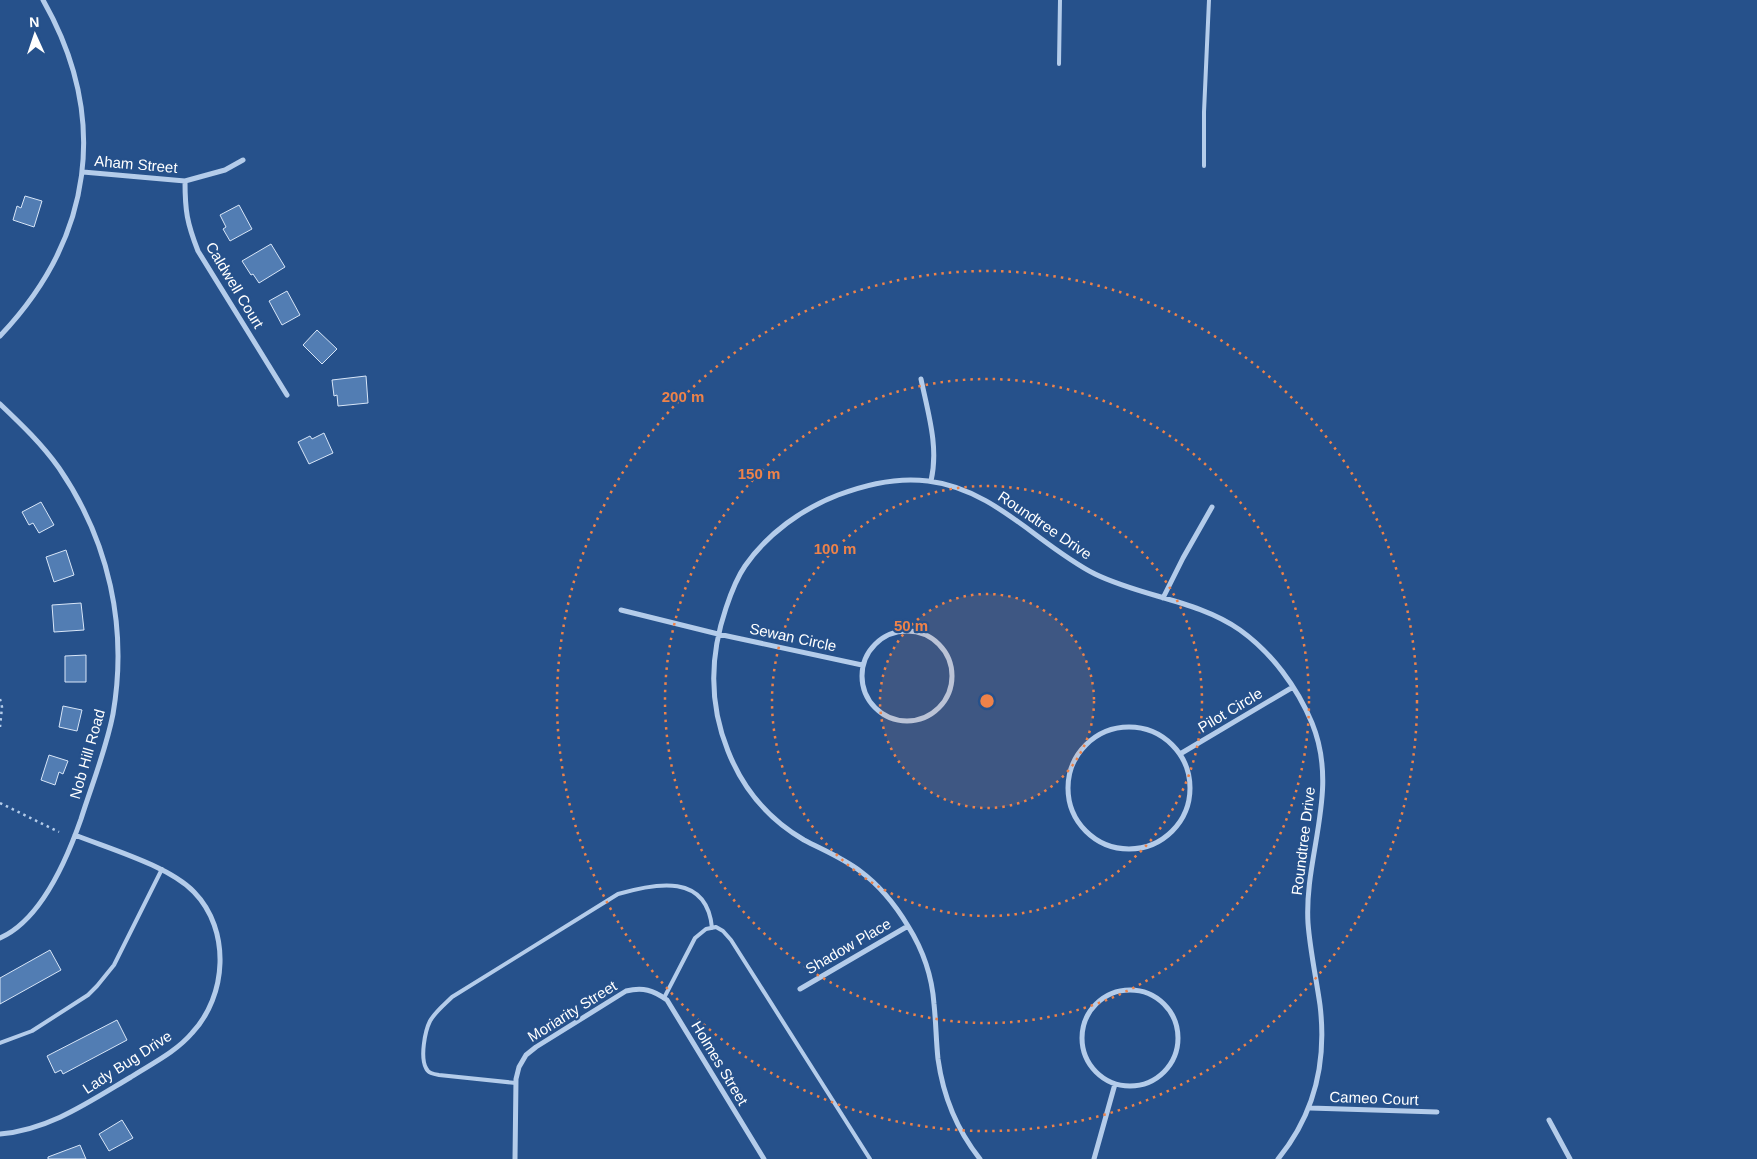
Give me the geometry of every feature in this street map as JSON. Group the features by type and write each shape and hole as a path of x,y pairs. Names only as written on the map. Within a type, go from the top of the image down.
{"street":[{"path":"0,336 38,289 58,255 72,222 83,172 81,110 75,76 56,23 43,0"},
{"name":"Aham Street","path":"83,172 185,181 225,170 243,160"},
{"name":"Caldwell Court","path":"185,181 185,208 189,229 198,251 287,395"},
{"path":"921,378 934,446 932,481"},
{"name":"Nob Hill Road","path":"0,404 32,435 59,468 94,532 107,568 115,604 117,640 116,678 112,713 105,746 75,835 52,886 22,924 0,938"},
{"name":"Roundtree Drive","path":"980,1159 960,1128 945,1091 938,1055 935,1008 929,972 924,957 908,926 895,907 869,878 845,860 791,832 763,808 744,784 729,754 722,736 714,702 713,671 718,634 729,597 745,566 758,550 787,523 824,501 868,485 910,480 932,481 968,492 993,504 1063,554 1100,576 1123,586 1213,615 1242,632 1260,645 1293,687 1312,723 1317,738 1323,774 1322,813 1311,872 1308,906 1308,922 1322,1028 1319,1071 1310,1108 1302,1127 1278,1159"},
{"path":"1163,598 1212,507"},
{"name":"Sewan Circle","path":"621,610 718,634 862,665"},
{"path":"907,630 922,633 935,640 945,651 951,665 952,680 948,695 940,707 928,716 914,721 899,721 884,716 872,707 864,694 861,680 862,665 868,651 878,640 892,633 907,630"},
{"name":"Pilot Circle","path":"1180,754 1293,687"},
{"path":"1127,726 1148,729 1166,739 1180,754 1188,772 1190,792 1186,811 1175,828 1160,840 1141,847 1121,848 1102,842 1086,831 1074,815 1068,796 1069,775 1076,756 1090,740 1107,730 1127,726"},
{"name":"Lady Bug Drive","path":"0,1134 29,1129 52,1122 73,1112 169,1053 192,1034 208,1013 216,994 221,972 220,948 214,924 207,907 195,892 181,880 162,869 75,835"},
{"name":"Shadow Place","path":"800,989 908,926"},
{"name":"Moriarity Street","path":"515,1159 516,1083 519,1067 526,1055 626,991 637,988 648,989"},
{"name":"Holmes Street","path":"648,989 664,998 676,1013 764,1159"},
{"path":"1134,990 1149,994 1163,1002 1173,1015 1178,1031 1178,1047 1172,1062 1162,1074 1147,1082 1132,1086 1116,1084 1102,1076 1090,1065 1084,1052 1082,1036 1085,1021 1093,1007 1104,997 1119,991 1134,990"},
{"path":"1094,1159 1116,1084"},
{"name":"Cameo Court","path":"1310,1108 1437,1112"},
{"path":"1549,1120 1570,1159"}],"lane":[{"path":"1058,64 1060,0"},
{"path":"1204,166 1204,112 1209,0"},
{"path":"0,1043 32,1031 97,986 114,964 162,869"},
{"path":"516,1083 439,1076 430,1073 425,1067 423,1057 426,1033 431,1020 452,997 618,894 649,885 684,887 696,894 710,914 712,928"},
{"path":"664,998 695,938 706,929 716,928 723,931 731,940 870,1159"}],"path":[{"path":"0,699 2,707 0,727"},
{"path":"0,803 60,832"}],"building":[{"path":"25,196 42,201 34,227 13,220 17,206 21,208"},
{"path":"239,205 252,229 230,241 223,229 226,227 220,215"},
{"path":"271,244 285,267 259,283 242,261"},
{"path":"287,291 300,315 282,325 269,301"},
{"path":"317,330 337,349 322,364 303,345"},
{"path":"366,376 368,403 338,406 337,395 334,396 332,380"},
{"path":"324,433 333,453 309,464 298,442 310,436 312,439"},
{"path":"41,502 54,525 39,533 33,523 29,525 22,512"},
{"path":"66,550 74,575 54,582 46,557"},
{"path":"81,603 84,630 54,632 52,605"},
{"path":"86,655 86,682 65,682 65,656"},
{"path":"63,706 82,710 77,731 59,727"},
{"path":"49,755 68,761 63,774 59,772 55,785 41,780"},
{"path":"50,950 61,970 0,1004 0,978"},
{"path":"117,1020 127,1040 63,1074 61,1070 55,1073 47,1056"},
{"path":"122,1120 133,1138 109,1151 99,1134"},
{"path":"80,1145 86,1159 48,1159 48,1157"}]}
